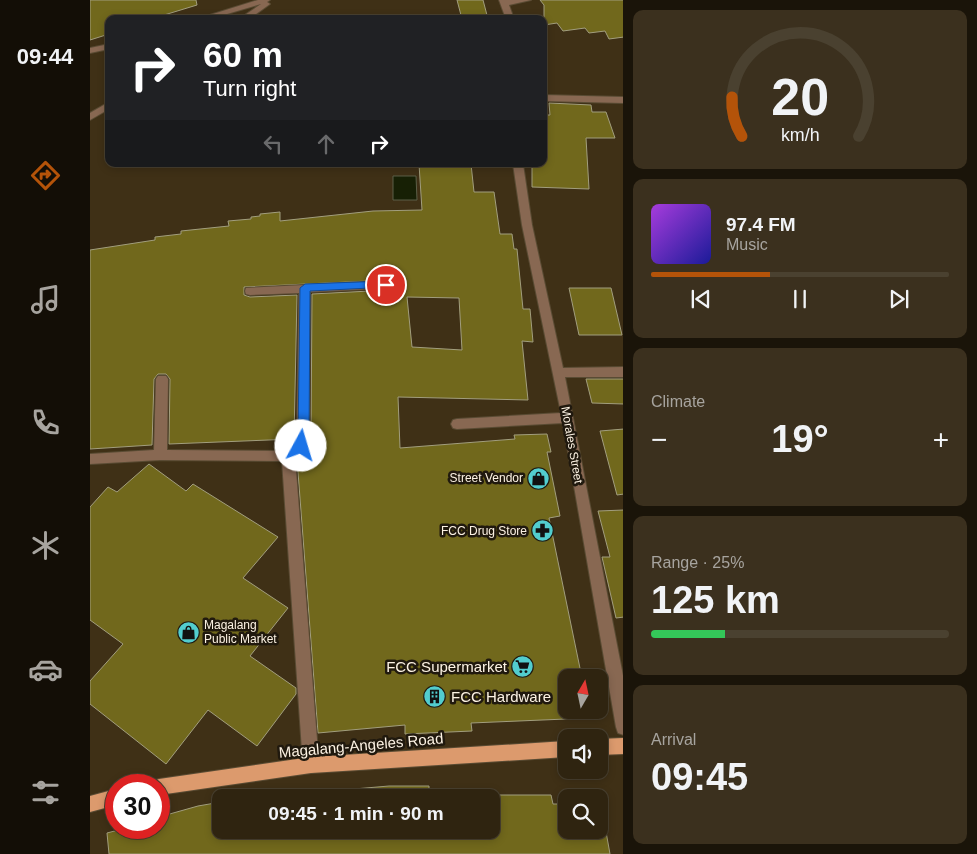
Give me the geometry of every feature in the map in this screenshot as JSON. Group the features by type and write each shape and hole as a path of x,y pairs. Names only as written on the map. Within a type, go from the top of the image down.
{"main road":[{"path":"608,747 623,746"},
{"name":"Magalang-Angeles Road","path":"170,785 311,764 558,749"},
{"path":"90,804 105,801"}],"street":[{"path":"215,15 266,0"},
{"path":"249,15 272,0"},
{"path":"508,15 503,2 526,0"},
{"path":"90,51 105,47"},
{"path":"547,98 623,100"},
{"path":"90,117 105,108"},
{"name":"Morales Street","path":"518,167 527,225 568,418 623,727"},
{"path":"250,291 386,285"},
{"path":"90,459 160,454 288,456 301,446 303,437 305,288"},
{"path":"559,373 623,372"},
{"path":"160,454 162,379"},
{"path":"457,424 568,418"},
{"path":"288,456 311,764"}],"shaded area":[{"path":"393,176 416,176 417,200 393,200"}],"building":[{"path":"90,0 196,0 197,5 164,15 105,15 105,35 90,40"},
{"path":"457,0 483,0 487,15 461,15"},
{"path":"540,0 623,0 623,37 609,39 605,31 589,33 585,28 563,31 557,23 547,25 547,15 544,15 544,5"},
{"path":"549,103 591,105 592,112 606,112 615,138 586,138 589,189 532,187 532,167 547,167 547,115 550,115"},
{"path":"419,167 471,167 474,192 494,192 500,234 512,234 514,249 517,249 523,309 530,309 533,342 522,341 528,400 398,397 400,448 515,439 514,435 547,434 551,452 547,452 560,516 549,518 580,669 558,669 558,719 566,719 471,723 472,731 405,734 405,725 318,733 297,459 307,451 311,437 312,294 390,290 393,286 390,280 244,287 244,295 250,297 297,295 294,439 169,444 170,379 166,374 158,374 154,379 152,445 90,449 90,250 155,240 155,237 181,234 181,231 229,226 228,221 251,219 251,217 260,216 260,214 280,212 280,221 373,211 422,210","holes":["407,297 459,298 462,350 412,347"]},
{"path":"569,288 611,288 622,335 579,335"},
{"path":"586,379 623,379 623,404 592,403"},
{"path":"623,429 623,494 617,495 600,431"},
{"name":"Magalang Public Market","path":"149,464 186,491 193,484 278,537 243,578 288,608 250,656 296,688 296,694 257,746 208,710 166,764 90,704 90,681 123,644 90,620 90,507 108,487 117,492"},
{"path":"623,510 623,617 616,618 602,557 610,557 598,511"},
{"path":"389,786 429,786 429,789 354,789"},
{"path":"500,795 551,795 553,804 558,804 558,839 607,839 610,854 109,854 108,839 170,839 170,814 212,804 212,839 500,839"}],"place":[{"name":"Street Vendor","path":"539,478"},
{"name":"FCC Drug Store","path":"543,531"},
{"name":"Magalang Public Market","path":"188,632"},
{"name":"FCC Supermarket","path":"523,666"},
{"name":"FCC Hardware","path":"435,696"}],"route":[{"path":"301,446 303,437 305,288 386,285"}]}
